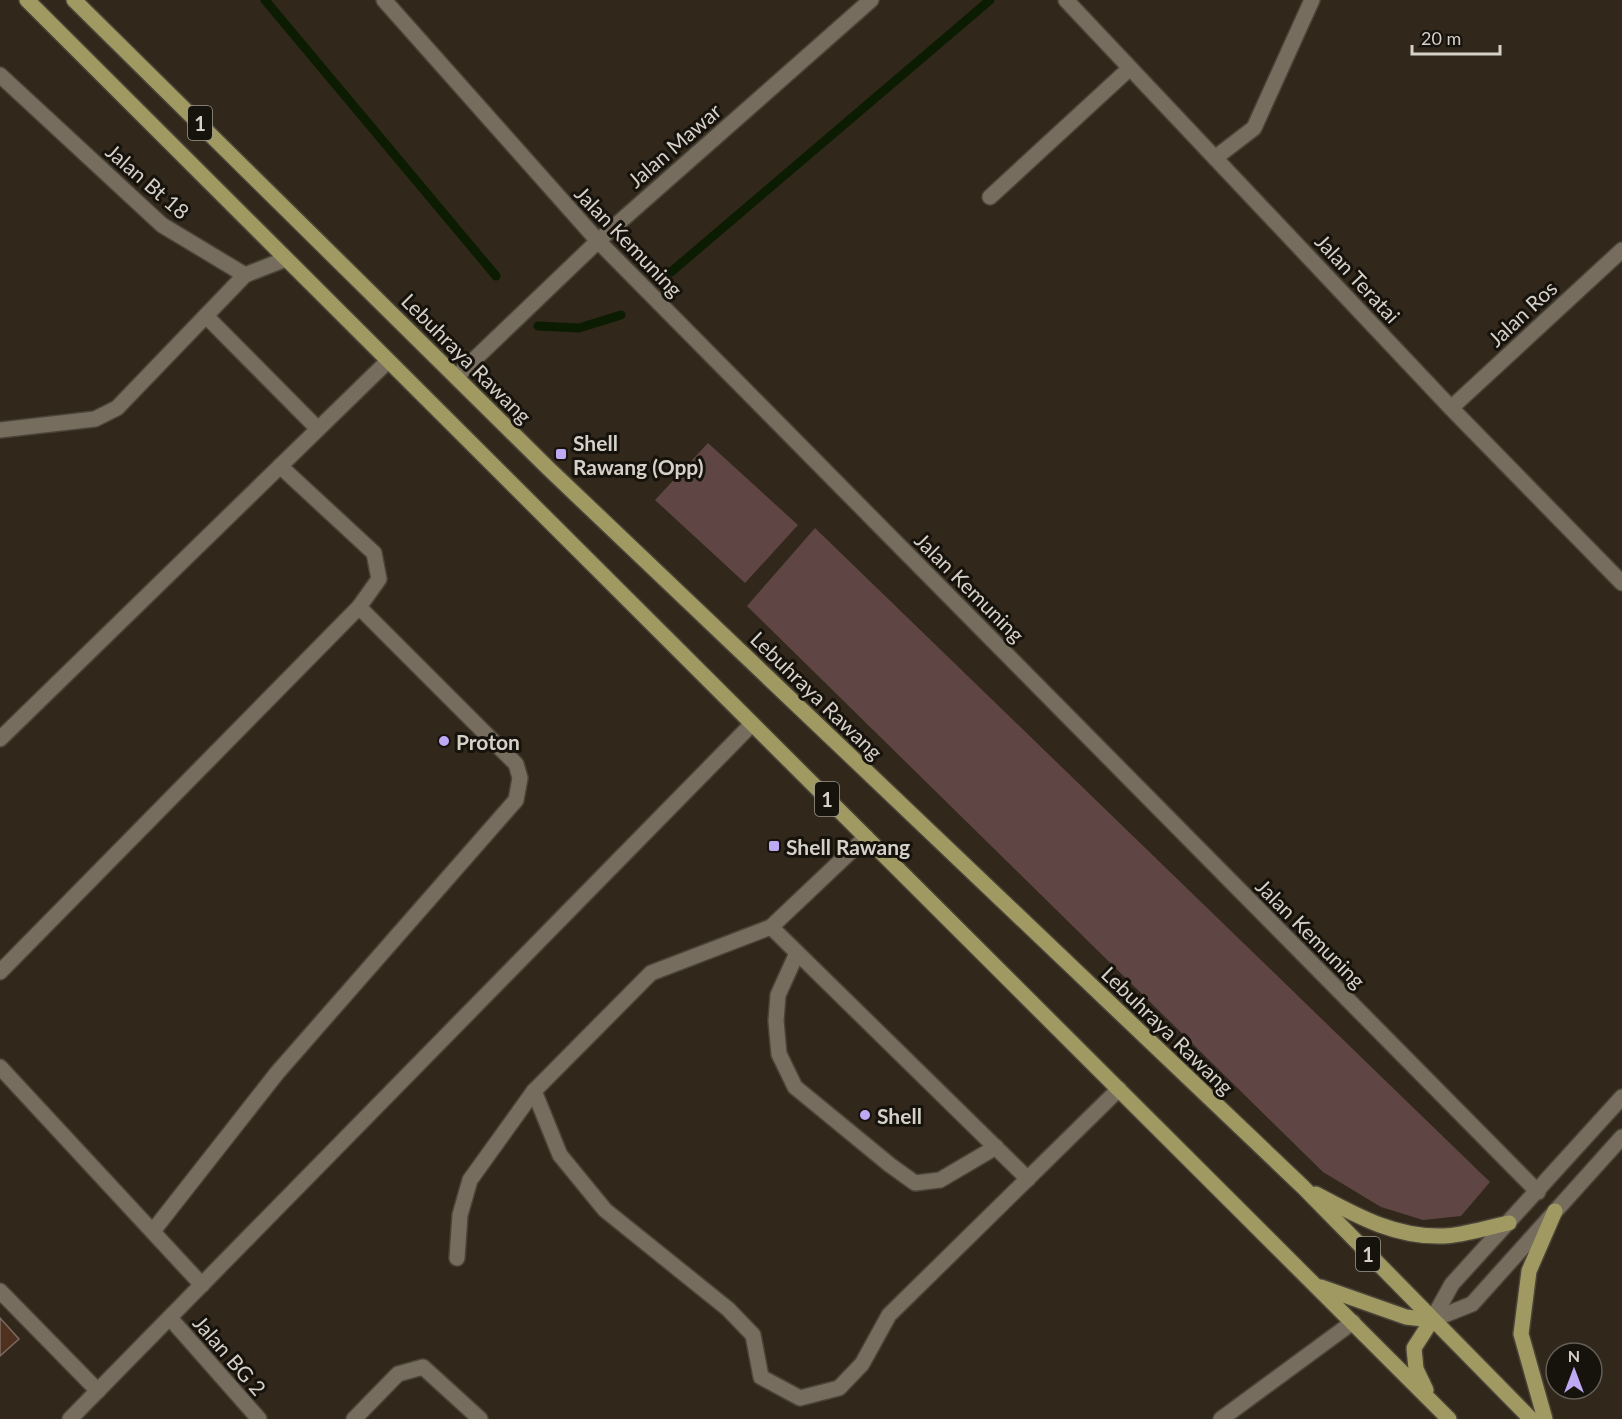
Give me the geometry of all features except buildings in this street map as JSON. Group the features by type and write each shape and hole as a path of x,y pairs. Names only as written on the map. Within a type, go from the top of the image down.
{"main road":[{"name":"1","path":"27,0 1449,1419"},
{"name":"Lebuhraya Rawang","path":"74,0 548,468 1303,1187 1531,1419"},
{"path":"1303,1187 1371,1224 1407,1233 1445,1236 1509,1222"},
{"path":"1545,1419 1521,1334 1529,1271 1555,1211"},
{"path":"1316,1286 1398,1315 1432,1320 1414,1348 1416,1369 1431,1400"}],"street":[{"name":"Jalan Kemuning","path":"384,0 598,241 1538,1192"},
{"name":"Jalan Mawar","path":"456,376 598,241 871,0"},
{"name":"Jalan Teratai","path":"1066,0 1451,408 1622,583"},
{"path":"1215,158 1254,128 1311,0"},
{"path":"990,197 1130,68"},
{"name":"Jalan Bt 18","path":"0,75 162,225 245,275"},
{"name":"Jalan Ros","path":"1451,408 1622,250"},
{"path":"0,430 95,419 117,408 245,275 286,259"},
{"path":"206,316 318,429"},
{"path":"0,739 388,361"},
{"path":"0,972 359,607 379,579 374,553 280,466"},
{"path":"153,1231 277,1073 516,800 520,778 516,764 359,607"},
{"path":"70,1419 753,724"},
{"path":"456,1258 460,1215 470,1180 534,1091 651,973 771,927 866,837"},
{"path":"771,927 1028,1179"},
{"path":"797,952 778,995 776,1020 778,1054 795,1087 915,1183 940,1179 996,1147"},
{"path":"0,1066 202,1285"},
{"path":"534,1091 560,1155 606,1210 728,1309 753,1335 761,1377 800,1398 839,1388 862,1364 889,1315 1119,1089"},
{"path":"1432,1320 1452,1284 1622,1097"},
{"path":"1432,1320 1472,1304 1622,1137"},
{"path":"0,1291 98,1391"},
{"name":"Jalan BG 2","path":"170,1318 259,1419"},
{"path":"1221,1419 1353,1322"},
{"path":"354,1419 398,1374 423,1367 480,1419"}],"shaded area":[{"path":"708,443 798,525 745,583 655,500"},
{"path":"815,528 1490,1182 1461,1216 1423,1220 1381,1207 1323,1172 747,606"}],"waterway":[{"path":"265,0 496,276"},
{"path":"671,272 990,0"},
{"path":"538,326 579,328 621,315"}],"place":[{"name":"Shell Rawang (Opp)","path":"561,454"},
{"name":"Proton","path":"444,741"},
{"name":"Shell Rawang","path":"774,846"},
{"name":"Shell","path":"865,1115"}]}
